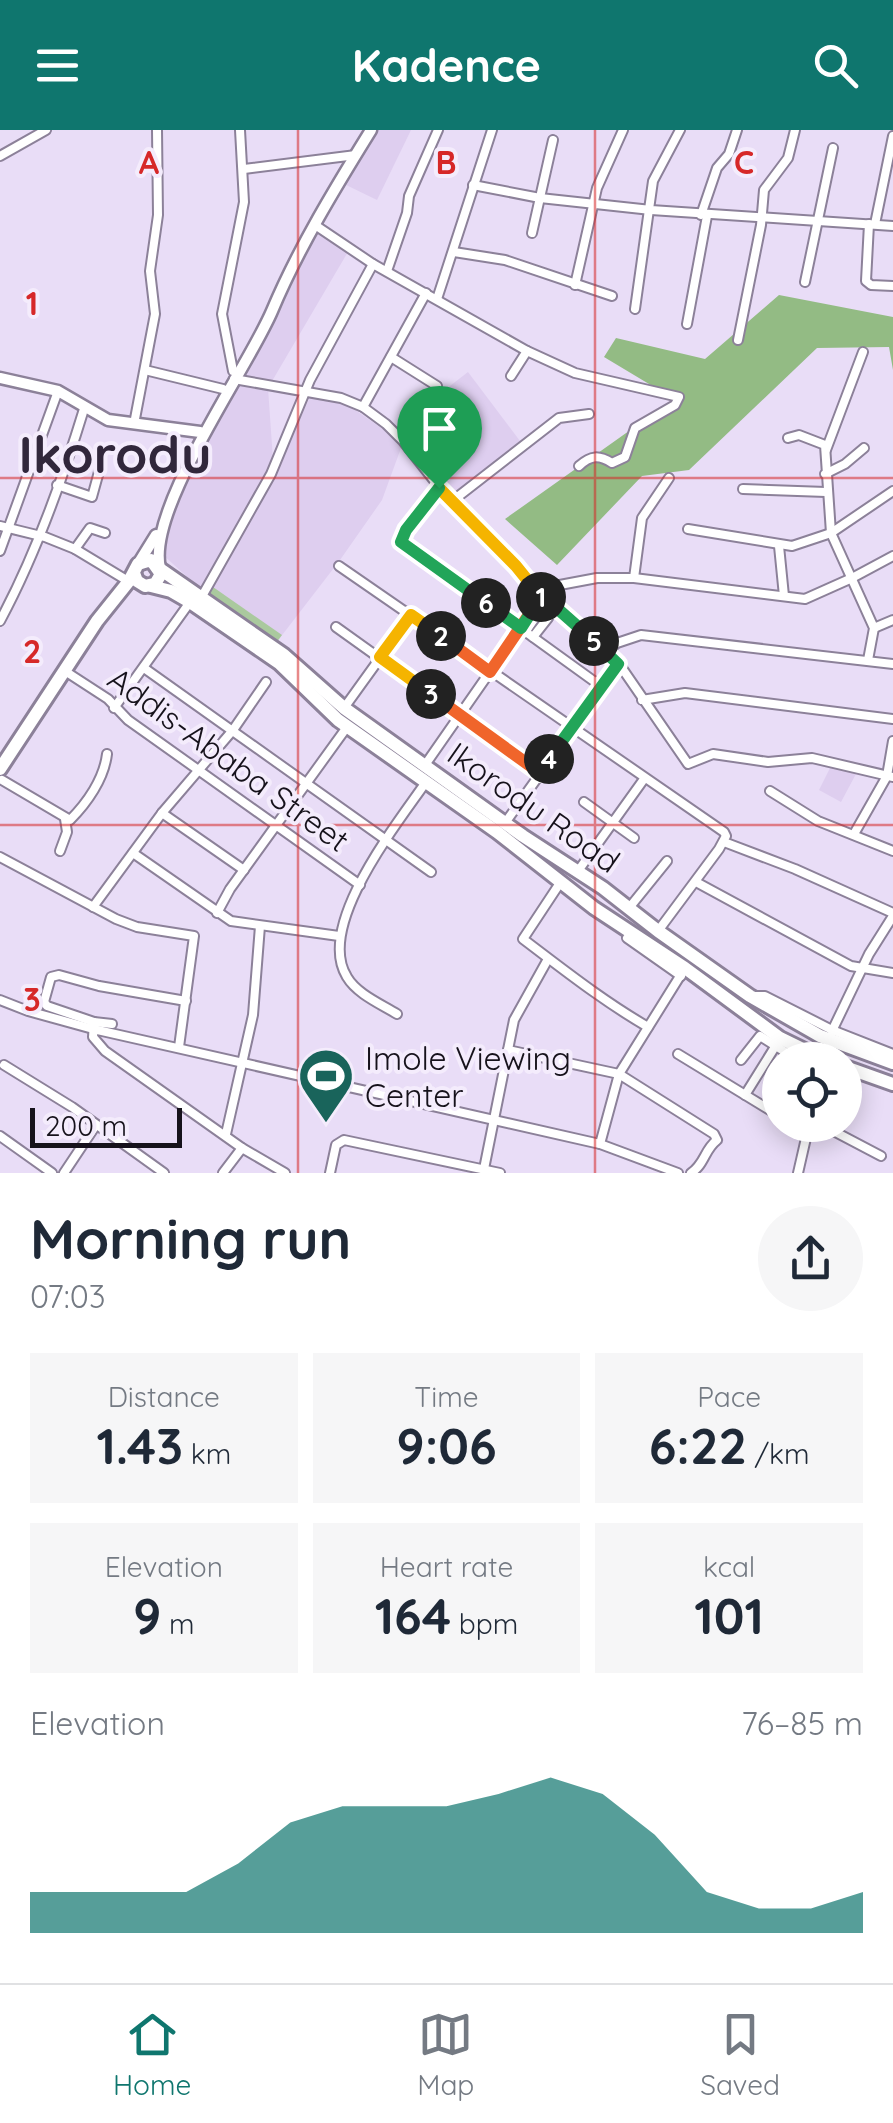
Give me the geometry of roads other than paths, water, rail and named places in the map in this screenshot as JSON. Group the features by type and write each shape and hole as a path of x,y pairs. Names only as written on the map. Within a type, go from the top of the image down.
{"highway":[{"path":"1,777 28,731 97,621 134,573 151,560 160,569 158,581 132,591 118,602 28,731"},
{"name":"Ikorodu Road","path":"160,569 294,674 347,727 496,832 560,884 778,1042"},
{"path":"134,573 137,581 148,586"},
{"name":"Ikorodu Road","path":"148,586 196,600 284,654 344,708 604,888 750,996 797,1024 830,1034 893,1064"},
{"path":"594,908 604,909 608,903 604,888"},
{"path":"792,1042 788,1033 797,1024"},
{"path":"862,1073 893,1084"}],"main road":[{"path":"134,573 159,533 234,375 371,130"},
{"path":"160,569 159,533 200,432 234,375"},
{"path":"0,378 58,391 108,420 200,432"}],"street":[{"path":"0,156 46,130"},
{"path":"134,424 154,314 150,271 158,215 157,130"},
{"path":"240,130 244,170 240,233 222,314 234,375 364,406 404,441 451,502 542,595 608,651 688,764 713,754 768,762 812,758 890,776"},
{"path":"387,271 409,196 438,130"},
{"path":"437,299 492,130"},
{"path":"576,285 607,160 623,130"},
{"path":"635,309 653,181 680,130"},
{"path":"687,324 704,215 718,168 737,130"},
{"path":"738,340 761,225 764,190 788,158 795,130"},
{"path":"893,136 872,224 866,281 893,286"},
{"path":"532,232 553,140"},
{"path":"805,282 833,148"},
{"path":"244,170 356,155"},
{"path":"473,185 540,198 651,210 893,226"},
{"path":"316,224 374,264 527,351 575,373 643,386 680,398 675,405 634,428 625,457 612,463 602,456 590,457 579,466"},
{"path":"454,252 505,260 612,296"},
{"path":"114,708 196,600 271,474 306,390 374,264"},
{"path":"364,406 426,293"},
{"path":"511,376 527,351"},
{"path":"862,352 826,450 825,474 837,552 874,628 868,660"},
{"path":"390,357 437,386"},
{"path":"145,370 223,390"},
{"path":"0,551 4,528 58,391"},
{"path":"0,621 40,536 84,409"},
{"path":"451,502 559,418 589,414"},
{"path":"788,438 809,438 823,444 826,450"},
{"path":"825,474 864,448"},
{"path":"57,485 92,497 100,468"},
{"path":"634,578 642,518 669,478"},
{"path":"439,488 401,542 602,687"},
{"path":"743,489 826,492"},
{"path":"688,530 792,546 831,532 893,491"},
{"path":"4,528 40,536 134,573"},
{"path":"74,549 90,528 105,532"},
{"path":"779,546 784,596"},
{"path":"424,765 549,586 597,578 634,578 804,599 893,556"},
{"path":"339,566 571,730 724,832 724,842 658,931"},
{"path":"344,708 411,615"},
{"path":"533,636 548,618"},
{"path":"874,628 893,620"},
{"path":"336,627 540,773"},
{"path":"608,651 641,635 893,664"},
{"path":"505,823 618,664"},
{"path":"144,668 431,872"},
{"name":"Addis-Ababa Street","path":"68,673 360,885"},
{"path":"93,907 162,813 233,730 266,682"},
{"path":"642,700 685,693 893,719"},
{"path":"217,912 347,727"},
{"path":"854,834 890,776 893,741"},
{"path":"1,777 65,819 73,818 105,768 106,754"},
{"path":"578,871 644,779"},
{"path":"397,1014 349,981 339,936 360,885 426,782"},
{"path":"770,791 818,821 893,851"},
{"path":"584,802 634,838"},
{"path":"162,813 244,870"},
{"path":"60,851 68,832 65,819"},
{"path":"724,842 893,914 830,1034"},
{"path":"132,853 231,922 339,936"},
{"path":"0,857 136,927 194,936 178,1047"},
{"path":"629,908 667,861"},
{"path":"696,882 861,969 893,973"},
{"path":"560,884 523,936 602,1000 648,1027"},
{"path":"226,1134 254,1015 260,926"},
{"path":"600,1144 619,1074 683,972 627,938"},
{"path":"484,1169 514,1020 548,959"},
{"path":"112,1024 94,1025 45,1004 52,977 59,975 186,1001"},
{"path":"750,996 765,996 830,1034 893,1054"},
{"path":"0,1000 28,1011 600,1144 678,1173"},
{"path":"94,1025 93,1037 105,1050 242,1148 285,1173"},
{"path":"741,1060 758,1036 778,1042"},
{"path":"508,1050 619,1074 717,1136 707,1148 703,1163 691,1173"},
{"path":"678,1054 762,1104"},
{"path":"4,1065 164,1173"},
{"path":"745,1094 762,1067"},
{"path":"64,1173 96,1124"},
{"path":"0,1136 52,1173"},
{"path":"330,1173 336,1145 344,1140 500,1173"},
{"path":"798,1173 804,1142"},
{"path":"854,1142 881,1156"},
{"path":"224,1173 242,1148"}],"place":[{"name":"Imole Viewing Center","path":"326,1125"}],"district":[{"name":"Ikorodu","path":"115,453"}]}
